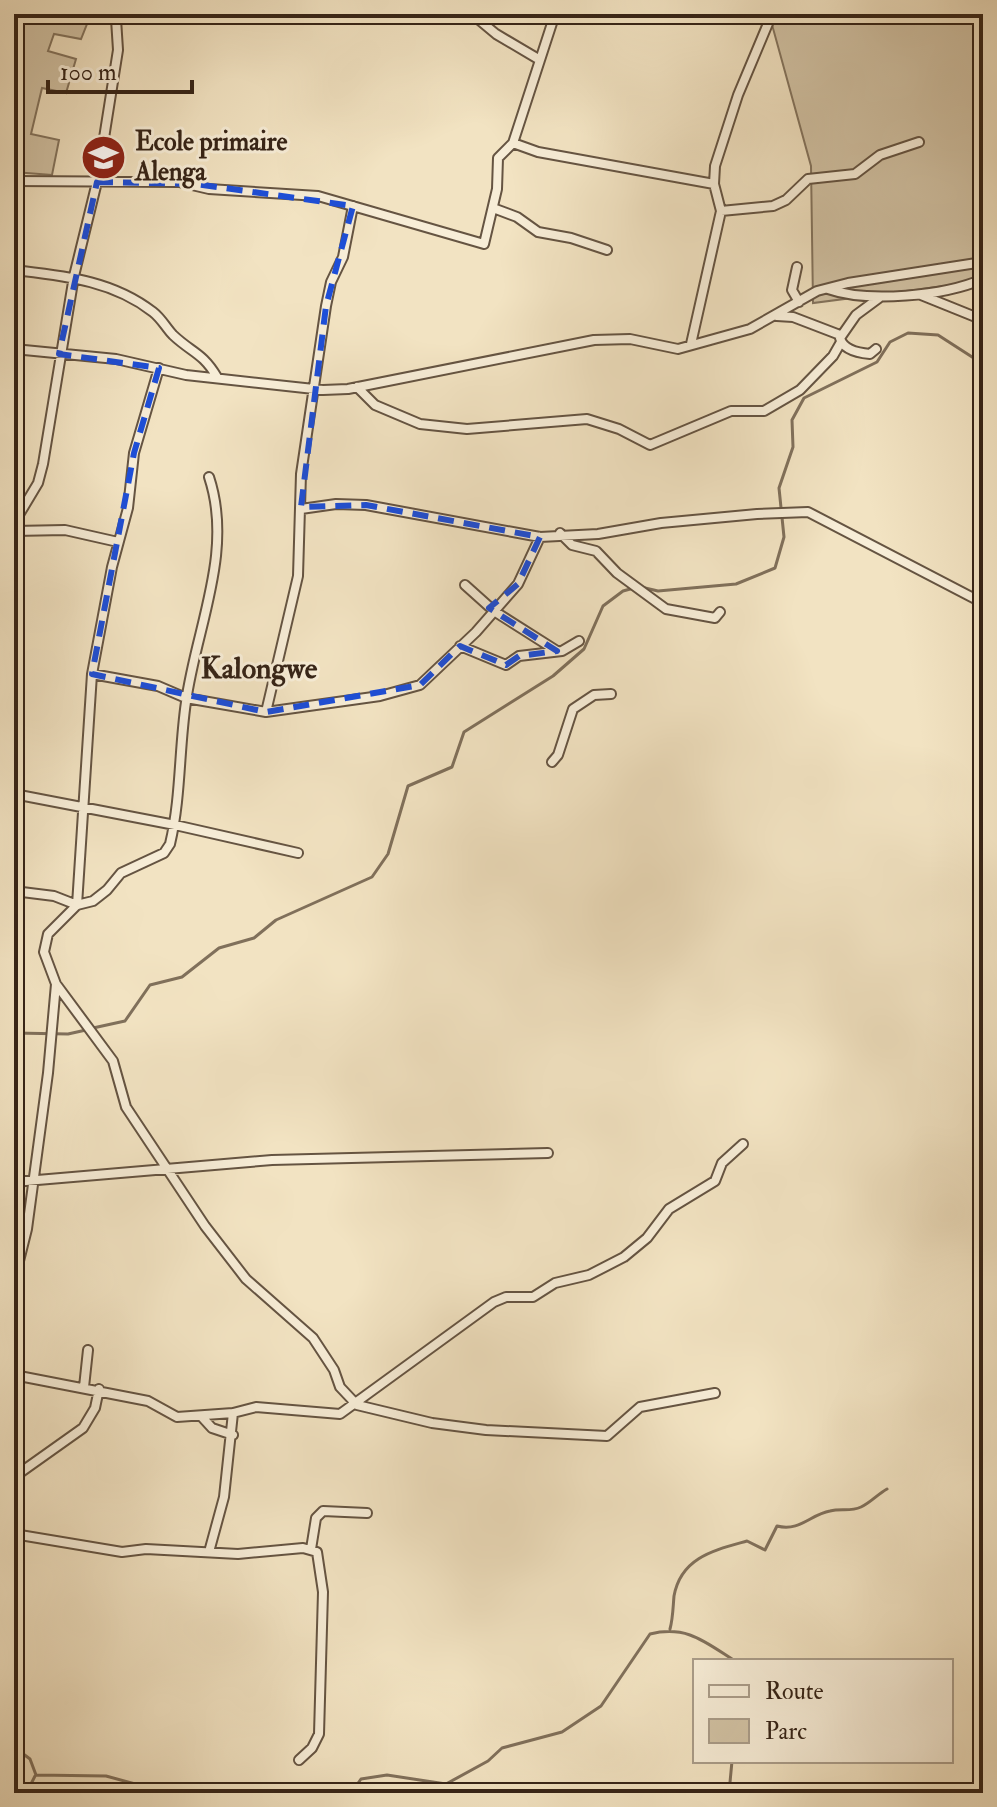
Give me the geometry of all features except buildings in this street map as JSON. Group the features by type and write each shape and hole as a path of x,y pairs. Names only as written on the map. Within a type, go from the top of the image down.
{"street":[{"path":"14,523 38,483 43,464 59,354 97,182 118,50 116,19 130,18 133,14"},
{"path":"472,14 496,34 540,60"},
{"path":"14,181 196,184 209,189 318,196 477,245 484,244 488,238 493,208 498,158 513,143 555,14"},
{"path":"691,344 721,211 714,184 715,166 738,95 772,14"},
{"path":"721,211 773,206 786,200 808,179 855,174 880,155 919,142"},
{"path":"513,143 538,152 714,184"},
{"path":"266,712 293,609 301,474 328,297 343,257 353,206"},
{"path":"493,208 517,217 538,232 571,238 607,250"},
{"path":"14,349 116,359 315,390 357,387 581,341 630,339 669,349 733,335 776,316 808,295 827,289 983,262"},
{"path":"797,267 792,290 799,302"},
{"path":"14,270 74,276 98,284 152,311 174,336 205,357 217,377"},
{"path":"827,289 860,296 916,293 965,286 983,279"},
{"path":"916,293 983,320"},
{"path":"357,387 375,405 420,424 467,429 587,419 619,429 650,445 731,411 764,411 800,390 833,356 856,315 883,295"},
{"path":"776,316 793,317 840,339 862,354 870,354 876,349"},
{"path":"77,905 92,674 133,479 134,453 159,368"},
{"path":"209,477 217,545 204,626 186,698 175,825 164,853 130,866 93,901 77,905 48,934 44,952 56,984 113,1061 126,1107 165,1170 246,1279 313,1338 334,1370 340,1387 357,1405 432,1423 486,1430 607,1436 640,1407 715,1393"},
{"path":"301,509 336,504 366,505 540,537 560,533 598,534 661,523 808,512 983,603"},
{"path":"14,531 65,530 118,542"},
{"path":"560,533 572,545 596,551 617,573 666,609 715,618 720,612"},
{"path":"92,674 158,686 186,698 266,712 309,708 420,685 518,584 540,537"},
{"path":"465,585 494,611 557,651"},
{"path":"460,646 506,665 519,656 557,651 579,641"},
{"path":"552,762 558,755 573,709 594,695 611,694"},
{"path":"14,794 298,853"},
{"path":"14,891 54,896 77,905"},
{"path":"14,1281 27,1229 56,984"},
{"path":"14,1375 99,1389 148,1401 177,1417 233,1413 256,1407 340,1414 357,1405 494,1302 506,1297 533,1297 555,1283 589,1275 624,1257 647,1238 669,1209 715,1181 722,1163 743,1144"},
{"path":"14,1182 338,1157 548,1153"},
{"path":"84,1387 88,1350"},
{"path":"14,1477 83,1428 95,1408 99,1389"},
{"path":"209,1552 224,1497 233,1413"},
{"path":"201,1416 212,1428 233,1435"},
{"path":"311,1549 316,1518 323,1511 367,1513"},
{"path":"14,1534 107,1551 238,1554 311,1549"},
{"path":"299,1760 312,1748 319,1734 323,1592 320,1559 311,1549"}],"highlighted area":[{"path":"97,182 196,184 353,206 326,306 301,507 366,505 540,537 518,584 489,608 557,651 519,656 506,665 460,646 420,685 266,712 92,674 134,453 159,368 59,354"}],"green space":[{"path":"14,14 91,14 81,39 54,34 48,51 76,59 66,93 42,88 31,134 59,140 52,175 14,172"},
{"path":"761,14 983,14 983,281 813,303 811,166 771,21"}],"waterway":[{"path":"641,587 658,591 736,584 775,568 784,537 779,488 793,447 792,420 804,398 877,362 890,342 908,333 938,335 983,364"},
{"path":"93,1028 125,1021 150,985 182,977 219,948 254,938 276,920 372,877 388,854 408,786 452,767 464,732 553,676 584,649 603,606 623,591 634,588"},
{"path":"14,1033 68,1034 86,1030"},
{"path":"670,1629 678,1583 684,1572 701,1557 747,1541 765,1550 777,1526 792,1527 823,1513 857,1508 887,1489"},
{"path":"351,1793 361,1779 387,1775 446,1784 488,1761 502,1748 562,1732 601,1706 650,1634 675,1632 695,1637 732,1659"},
{"path":"14,1747 30,1759 36,1775 106,1776 150,1788 156,1793"},
{"path":"729,1793 732,1763"},
{"path":"35,1776 31,1784 36,1793"},
{"path":"426,1781 428,1793"}],"place":[{"name":"Ecole primaire Alenga","path":"104,157"}],"district":[{"name":"Kalongwe","path":"259,668"}]}
